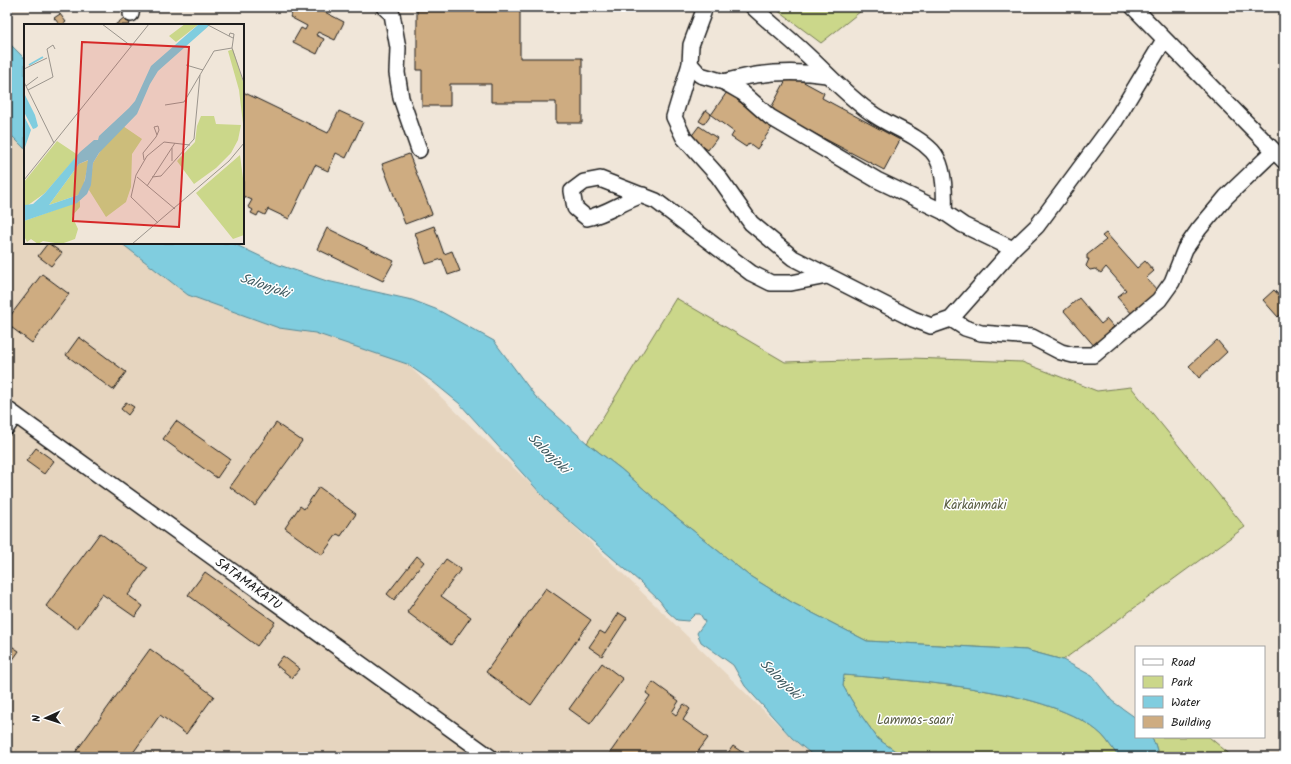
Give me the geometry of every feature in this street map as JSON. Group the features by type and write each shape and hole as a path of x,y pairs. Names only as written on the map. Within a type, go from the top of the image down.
{"street":[{"path":"384,7 392,14 398,48 397,73 401,98 419,150"},
{"path":"704,7 704,13 691,45 690,64 674,117 684,138 718,176 751,223 793,258 912,319 931,326 951,319 1013,249 1037,226 1114,121 1164,40"},
{"path":"752,7 806,54 842,90 872,113 915,137 933,152 943,175 945,195 944,212"},
{"path":"951,319 970,330 981,333 1032,337 1061,352 1073,355 1094,355 1159,300 1172,282 1185,250 1199,229 1226,197 1278,157 1133,7"},
{"path":"690,64 700,76 724,82 743,93 770,117 877,180 944,212 963,226 1013,249"},
{"path":"724,82 765,73 797,71 827,75"},
{"path":"643,195 662,205 751,273 771,284 791,283 827,276"},
{"name":"SATAMAKATU","path":"10,417 490,757"}],"shaded area":[{"path":"7,131 24,148 24,244 122,244 188,295 279,328 315,333 407,364 792,738 811,754 810,757 7,757"}],"green space":[{"path":"773,7 866,7 821,43"},
{"name":"Kärkänmäki","path":"676,298 785,362 911,358 1022,362 1097,391 1131,387 1245,527 1063,660 1026,650 867,641 793,603 748,575 670,512 621,469 587,443"},
{"name":"Lammas-saari","path":"843,675 942,684 1016,697 1050,707 1080,719 1102,735 1119,757 904,757 878,739 858,711 843,686"},
{"path":"1152,738 1210,738 1233,757 1159,757"}],"water":[{"path":"7,41 24,58 24,148 7,131"},
{"name":"Salonjoki","path":"122,244 234,244 279,265 327,281 412,300 438,310 494,341 535,396 587,443 621,469 670,512 748,575 793,603 867,641 1026,650 1063,660 1092,676 1112,701 1135,717 1135,738 1152,738 1159,757 1119,757 1102,735 1080,719 1050,707 1016,697 942,684 844,675 843,686 858,711 878,739 904,757 815,757 792,738 745,686 733,665 701,642 697,633 705,622 700,614 695,614 688,621 677,620 640,582 551,505 460,404 433,382 407,364 315,333 279,328 188,295"}],"building":[{"path":"295,7 315,7 344,22 335,40 318,32 316,35 324,39 317,54 293,42 301,28 305,30 307,26 290,17"},
{"path":"417,7 520,7 520,58 582,58 582,123 556,123 556,102 491,102 491,84 450,84 450,106 422,106 422,70 417,70"},
{"path":"60,14 66,22 59,24 54,18"},
{"path":"125,17 130,24 116,24"},
{"path":"789,74 824,93 822,98 900,140 884,170 770,110"},
{"path":"729,89 740,97 737,100 773,126 757,149 749,143 746,147 731,137 734,132 711,115"},
{"path":"244,92 328,133 339,111 363,122 346,158 336,153 328,171 315,165 289,219 268,209 265,215 259,212 257,216 251,213 253,210 248,207 252,200 244,196"},
{"path":"706,110 711,114 704,124 699,121"},
{"path":"699,126 717,138 708,150 690,138"},
{"path":"409,154 432,214 405,224 382,164"},
{"path":"434,226 444,254 452,251 460,271 448,275 442,259 426,264 415,233"},
{"path":"327,228 394,261 383,281 317,249"},
{"path":"1106,233 1137,268 1145,261 1154,271 1146,278 1159,292 1133,315 1117,297 1126,290 1106,267 1101,273 1095,269 1090,270 1086,266 1089,259 1087,259 1087,255 1106,240 1102,236"},
{"path":"47,244 62,253 51,266 38,256"},
{"path":"42,274 69,294 32,343 7,324 7,320"},
{"path":"1274,290 1284,301 1284,312 1278,317 1263,300"},
{"path":"1079,298 1101,324 1107,319 1114,327 1111,329 1114,333 1096,348 1064,311"},
{"path":"79,337 126,372 113,390 66,355"},
{"path":"1217,340 1227,352 1199,378 1189,366"},
{"path":"126,402 134,407 128,415 121,409"},
{"path":"176,421 230,459 217,478 163,439"},
{"path":"276,423 302,441 255,506 230,487"},
{"path":"36,448 54,461 44,474 26,461"},
{"path":"319,487 356,514 341,536 337,534 322,555 285,528 300,506 304,509"},
{"path":"100,533 148,568 128,595 143,606 135,617 102,594 77,629 46,606"},
{"path":"417,556 424,562 394,600 387,594"},
{"path":"446,559 461,569 441,596 471,617 451,645 407,612"},
{"path":"205,572 275,622 257,646 188,595"},
{"path":"546,588 591,620 531,705 486,672"},
{"path":"619,613 627,618 602,656 589,647 600,631 605,634"},
{"path":"7,643 19,651 12,661 7,657"},
{"path":"150,649 214,696 186,734 160,715 130,757 81,757 75,753"},
{"path":"283,656 300,669 292,678 276,665"},
{"path":"602,663 623,679 590,724 569,709"},
{"path":"653,682 679,701 672,712 676,715 684,704 690,709 683,720 708,738 694,757 607,757 650,696 646,693"},
{"path":"733,746 749,757 725,757"}]}
